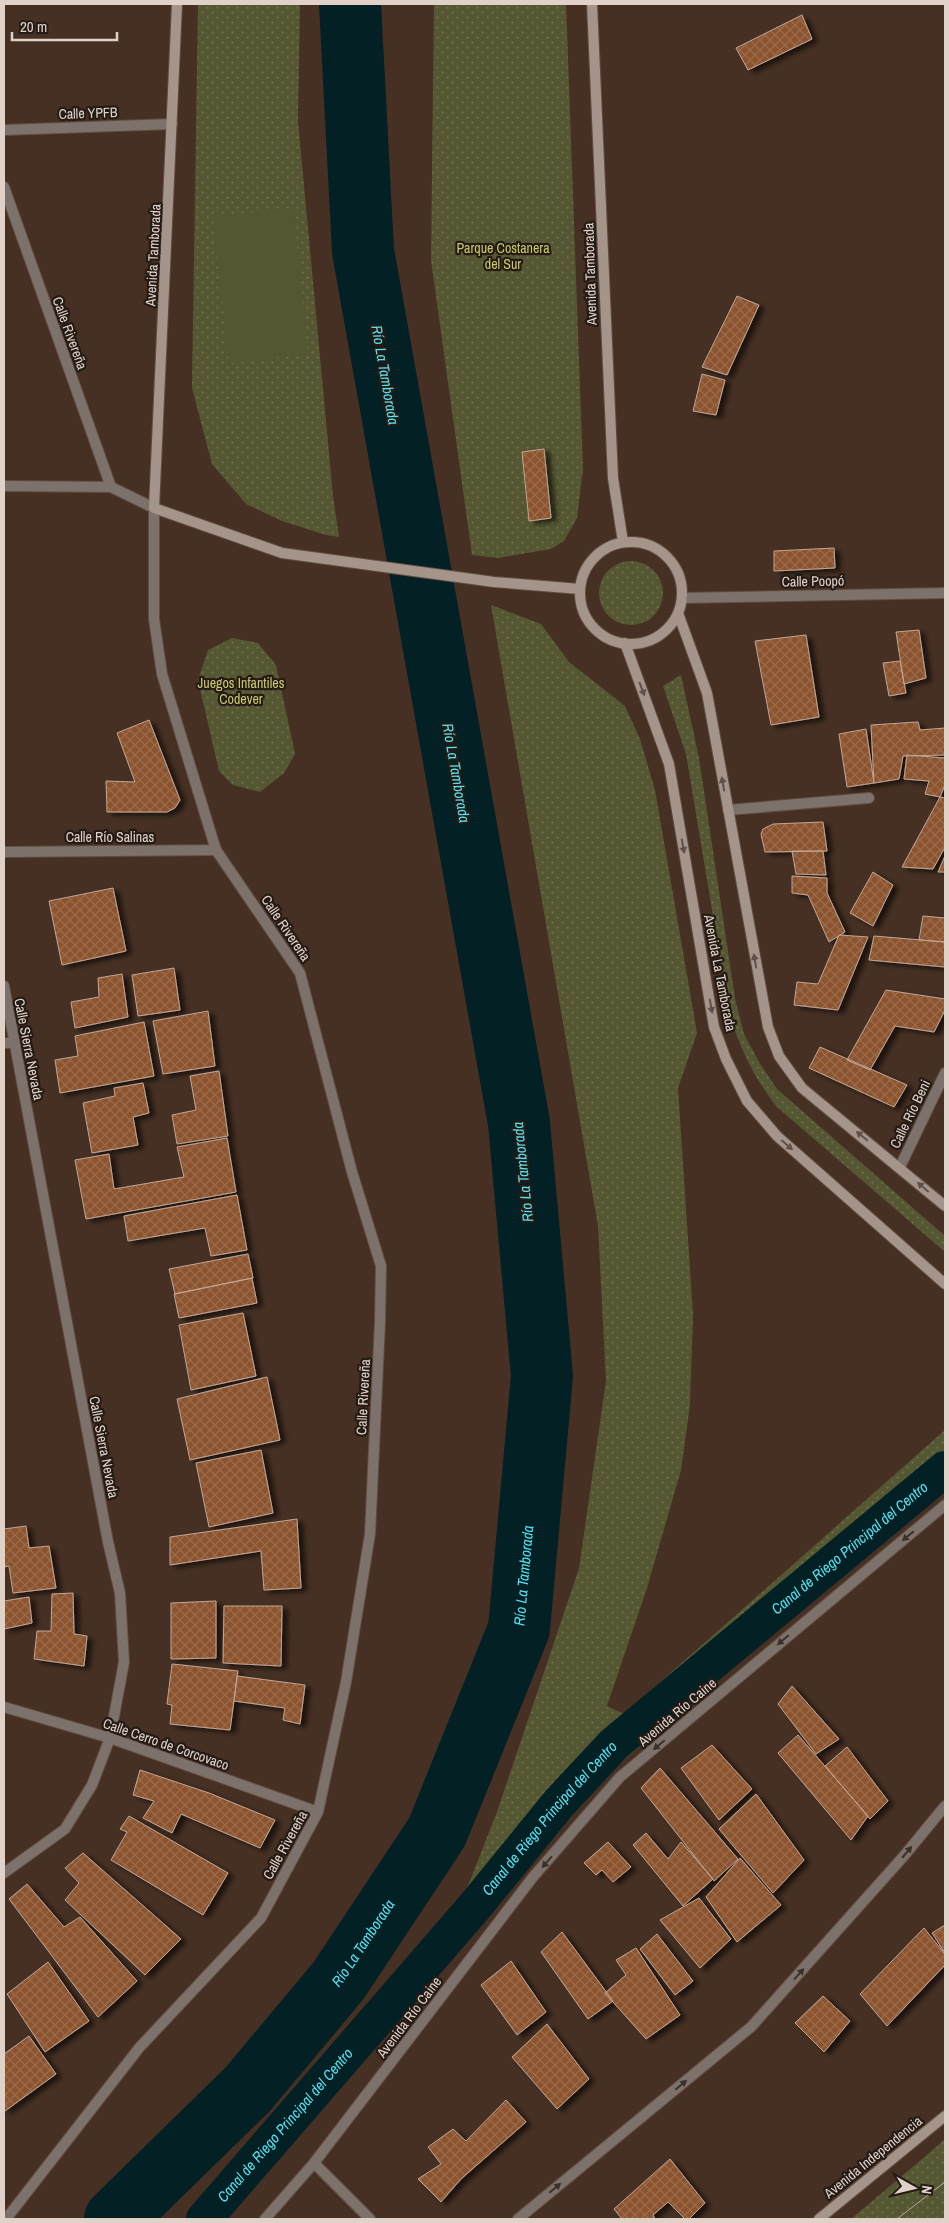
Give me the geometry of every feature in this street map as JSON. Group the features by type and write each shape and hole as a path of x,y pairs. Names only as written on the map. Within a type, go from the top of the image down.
{"main road":[{"name":"Avenida Tamborada","path":"154,508 177,4"},
{"name":"Avenida Tamborada","path":"592,4 613,478 623,542"},
{"path":"154,508 282,553 494,582 580,589"},
{"path":"623,542 638,542 654,546 666,555 676,568 681,582 682,598 678,613 668,628 656,637 641,643 625,643 607,638 592,625 582,608 580,589 582,578 594,558 603,550 623,542"},
{"path":"678,613 707,693 768,1027 779,1056 802,1088 945,1206"},
{"name":"Avenida La Tamborada","path":"625,643 669,764 714,1027 726,1059 747,1101 777,1136 945,1284"},
{"name":"Avenida Independencia","path":"819,2219 945,2116"}],"street":[{"name":"Calle YPFB","path":"4,130 172,124"},
{"name":"Calle Rivereña","path":"4,187 111,487"},
{"path":"4,486 111,487 154,508"},
{"name":"Calle Rivereña","path":"6,2219 139,2048 261,1918 318,1812 346,1682 370,1534 380,1322 380,1266 352,1172 300,974 216,850 162,674 154,619 154,508"},
{"name":"Calle Poopó","path":"682,598 945,593"},
{"path":"728,810 869,798"},
{"name":"Calle Río Salinas","path":"4,852 216,850"},
{"name":"Calle Sierra Nevada","path":"4,986 9,1043 108,1542 120,1593 124,1662 110,1738 92,1785 65,1829 4,1873"},
{"name":"Calle Río Beni","path":"900,1167 945,1073"},
{"name":"Avenida Río Caine","path":"314,2163 533,1877 620,1777 945,1505"},
{"name":"Calle Cerro de Corcovaco","path":"4,1707 110,1738 318,1812"},
{"path":"518,2219 751,2027 890,1871 945,1806"},
{"path":"265,2219 314,2163 370,2219"}],"green space":[{"path":"198,4 300,4 298,121 333,496 339,537 326,535 282,521 246,504 212,464 192,388"},
{"name":"Parque Costanera del Sur","path":"434,4 566,4 583,469 577,518 564,541 551,549 498,558 472,555 431,260"},
{"path":"293,208 308,354 229,363 213,217"},
{"path":"631,561 649,567 657,575 663,593 657,611 649,619 631,625 613,619 605,611 599,593 605,575 613,567"},
{"path":"491,605 541,624 569,662 625,706 640,739 655,790 697,1033 678,1088 693,1315 690,1405 681,1470 647,1588 607,1706 624,1714 945,1430 945,1484 591,1788 316,2110 302,2096 455,1919 497,1812 579,1568 606,1381 598,1226"},
{"name":"Juegos Infantiles Codever","path":"232,638 258,643 276,665 295,754 284,773 260,792 233,785 219,771 198,680 208,650"},
{"path":"681,675 699,758 735,998 744,1034 759,1062 777,1089 945,1236 945,1252 777,1107 761,1085 744,1054 730,1017 686,754 663,686"},
{"path":"945,2139 945,2219 851,2219 935,2148"}],"building":[{"path":"802,15 812,39 748,70 736,48"},
{"path":"737,296 759,305 727,375 702,367"},
{"path":"702,374 725,380 716,415 693,411"},
{"path":"544,449 551,518 529,521 522,452"},
{"path":"834,548 835,568 774,571 774,551"},
{"path":"919,630 926,678 904,684 896,632"},
{"path":"806,635 819,717 771,725 755,641"},
{"path":"900,661 906,693 889,696 883,663"},
{"path":"149,720 180,800 175,808 167,812 107,812 106,781 135,782 117,733"},
{"path":"918,722 920,730 945,728 945,755 903,756 899,779 874,783 871,725"},
{"path":"866,729 874,783 847,787 839,734"},
{"path":"907,755 945,758 945,785 940,797 925,794 929,781 904,779"},
{"path":"940,797 945,798 945,847 933,869 902,867"},
{"path":"823,822 827,851 765,852 761,834 763,829 773,824"},
{"path":"792,851 823,851 826,875 796,874"},
{"path":"945,856 945,872 938,872"},
{"path":"873,872 893,885 873,926 850,913"},
{"path":"792,876 827,878 827,893 845,932 829,942 808,895 792,893"},
{"path":"113,888 126,951 62,965 49,901"},
{"path":"923,916 945,918 945,942 919,940"},
{"path":"839,935 868,937 838,1010 794,1005 797,982 818,984"},
{"path":"874,936 945,942 945,967 869,960"},
{"path":"174,968 180,1010 138,1016 132,975"},
{"path":"122,974 128,1017 75,1028 71,1002 99,997 98,978"},
{"path":"886,990 945,999 945,1010 934,1032 895,1026 870,1070 847,1060"},
{"path":"208,1011 215,1066 163,1074 153,1021"},
{"path":"144,1022 154,1076 60,1093 55,1060 78,1056 75,1036"},
{"path":"820,1047 907,1085 894,1107 809,1068"},
{"path":"219,1071 228,1136 177,1144 172,1115 196,1110 190,1076"},
{"path":"143,1083 149,1113 133,1117 138,1145 92,1153 83,1103 115,1096 114,1088"},
{"path":"227,1138 236,1192 86,1219 75,1160 109,1154 114,1189 184,1177 177,1147"},
{"path":"237,1195 247,1250 211,1256 205,1228 128,1241 124,1216"},
{"path":"248,1254 253,1278 175,1294 169,1269"},
{"path":"252,1278 257,1303 179,1318 174,1294"},
{"path":"243,1313 256,1376 191,1390 179,1325"},
{"path":"267,1377 280,1440 190,1460 177,1399"},
{"path":"261,1450 273,1513 209,1527 196,1463"},
{"path":"297,1519 301,1588 264,1590 261,1551 170,1565 170,1537"},
{"path":"26,1526 29,1548 49,1546 56,1588 13,1593 9,1566 4,1567 4,1529"},
{"path":"73,1593 74,1634 87,1636 84,1666 34,1659 37,1631 51,1631 52,1594"},
{"path":"29,1597 32,1623 4,1629 4,1601"},
{"path":"216,1601 216,1658 171,1659 171,1603"},
{"path":"224,1606 282,1606 281,1666 223,1663"},
{"path":"172,1664 238,1671 230,1730 170,1724 172,1705 167,1704"},
{"path":"237,1676 305,1685 300,1724 283,1720 285,1708 234,1701"},
{"path":"792,1686 839,1739 816,1754 778,1704"},
{"path":"798,1735 868,1816 851,1840 778,1753"},
{"path":"712,1745 752,1789 719,1820 681,1768"},
{"path":"847,1747 888,1801 870,1819 825,1766"},
{"path":"660,1768 738,1859 714,1881 641,1788"},
{"path":"140,1770 209,1793 275,1820 260,1848 181,1814 172,1833 143,1818 154,1801 133,1795"},
{"path":"756,1794 804,1860 773,1893 719,1829"},
{"path":"129,1816 228,1873 203,1915 111,1860 127,1832 120,1829"},
{"path":"646,1833 668,1859 681,1842 713,1879 683,1906 633,1845"},
{"path":"608,1842 631,1867 613,1882 602,1870 596,1875 584,1863"},
{"path":"83,1853 181,1939 145,1975 65,1900 79,1883 65,1868"},
{"path":"740,1858 781,1905 737,1942 706,1897"},
{"path":"27,1884 64,1927 80,1917 137,1981 98,2017 9,1899"},
{"path":"699,1898 731,1939 700,1968 660,1920"},
{"path":"945,1925 945,1953 932,1933"},
{"path":"924,1928 945,1954 945,1965 887,2026 860,1994"},
{"path":"562,1932 613,2001 588,2019 541,1952"},
{"path":"657,1934 693,1981 675,1995 640,1949"},
{"path":"636,1948 680,2015 646,2039 605,1993 626,1975 616,1960"},
{"path":"511,1961 546,2012 517,2035 481,1985"},
{"path":"48,1962 89,2021 45,2052 7,1994"},
{"path":"823,1996 850,2021 824,2052 795,2023"},
{"path":"547,2024 589,2079 557,2109 512,2057"},
{"path":"29,2036 56,2074 5,2111 4,2054"},
{"path":"506,2100 526,2122 461,2179 441,2202 418,2179 441,2164 428,2147 453,2129 466,2141"},
{"path":"670,2159 705,2203 689,2219 685,2219 668,2202 653,2215 655,2219 622,2219 614,2209"}],"waterway":[{"name":"Río La Tamborada","path":"115,2219 248,2089 339,1980 437,1832 519,1629 542,1376 519,1123 363,251 350,4"},
{"name":"Canal de Riego Principal del Centro","path":"204,2219 476,1905 559,1803 614,1744 945,1469"}],"tram line":[{"path":"897,2219 945,2182"}]}
